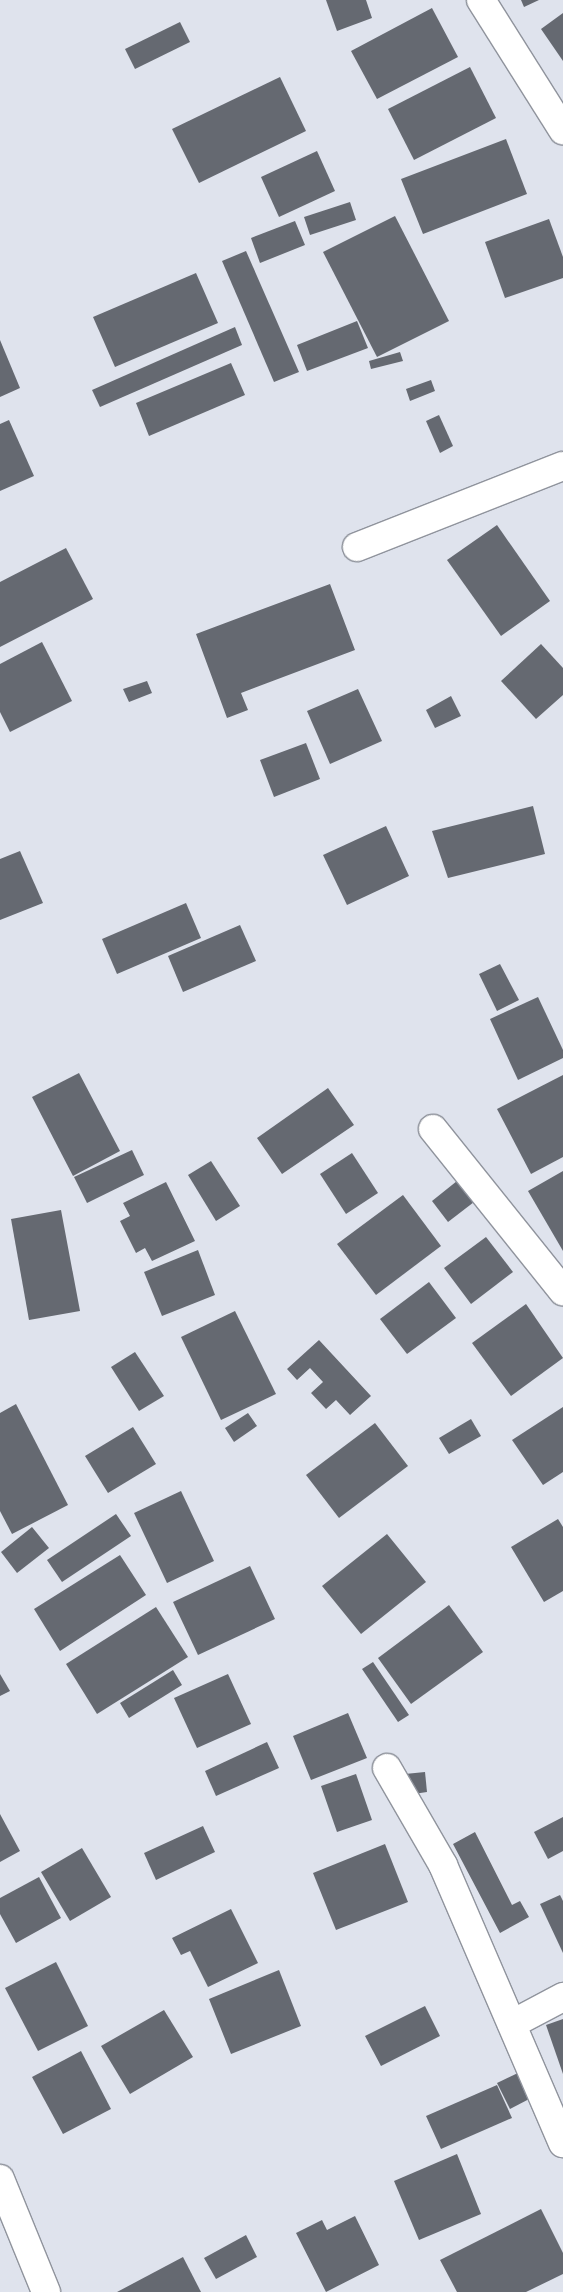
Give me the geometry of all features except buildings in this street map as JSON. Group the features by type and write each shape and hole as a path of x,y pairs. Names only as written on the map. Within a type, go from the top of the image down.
{"street":[{"path":"481,0 563,130"},
{"path":"357,546 563,466"},
{"path":"433,1129 563,1291"},
{"path":"387,1768 443,1865 563,2143"},
{"path":"512,2024 563,1997"},
{"path":"0,2179 46,2292"}]}
